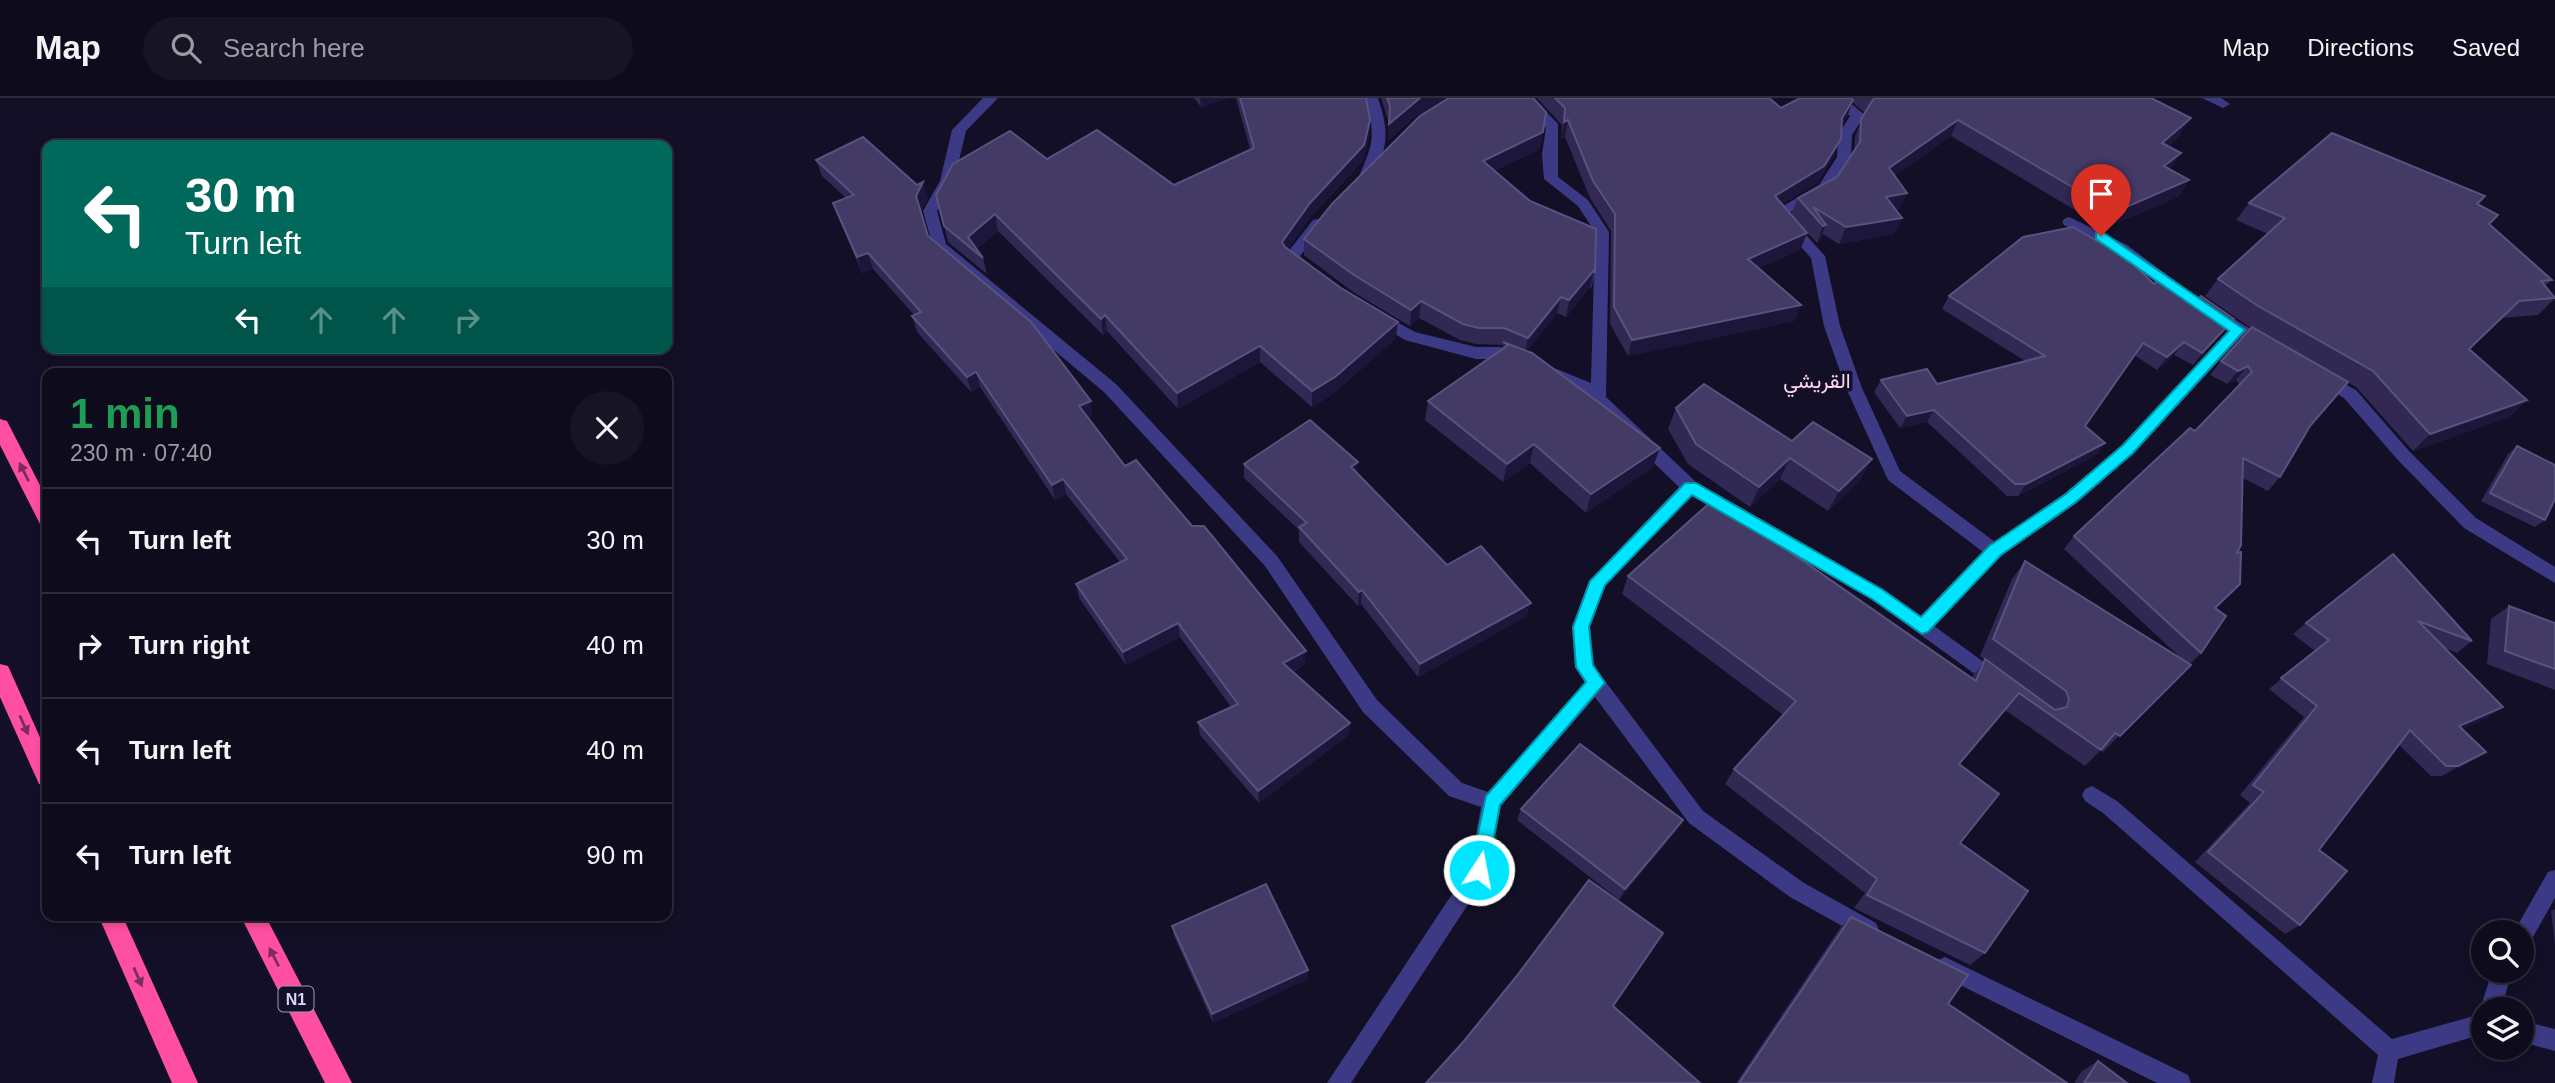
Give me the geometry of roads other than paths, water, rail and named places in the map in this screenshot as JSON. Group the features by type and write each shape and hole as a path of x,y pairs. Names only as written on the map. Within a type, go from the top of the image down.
{"highway":[{"path":"0,426 42,508"},
{"path":"0,673 42,766"},
{"path":"113,921 186,1083"},
{"name":"N1","path":"255,921 339,1083"}],"street":[{"path":"991,98 959,130 947,181 930,211 939,246 1110,388 1271,561 1370,706 1456,790 1492,802"},
{"path":"1366,176 1380,146 1382,130 1371,98"},
{"path":"1525,98 1553,127 1549,154 1551,179 1583,203 1601,232 1598,400"},
{"path":"1835,98 1858,115 1845,135 1844,157 1824,188 1778,213 1818,256 1832,326 1854,388 1894,475 1995,551"},
{"path":"2208,98 2223,104"},
{"path":"1349,192 1394,147"},
{"path":"1313,273 1291,257 1332,208"},
{"path":"2069,222 2122,249 2238,330 2283,354"},
{"path":"1358,304 1410,336 1476,353 1500,353 1583,385 1690,487 1877,594 2010,692"},
{"path":"1922,627 1995,551 2071,498 2128,449 2238,330"},
{"path":"2305,368 2350,394 2403,455 2470,523 2555,576"},
{"path":"1690,487 1598,581 1581,627 1584,667 1696,817 1797,890 1890,940"},
{"path":"1338,1083 1479,870 1492,802 1596,683"},
{"path":"2092,795 2110,807 2389,1051"},
{"path":"2532,920 2555,879"},
{"path":"1926,958 2180,1083"},
{"path":"2389,1051 2471,1027"},
{"path":"2534,1035 2555,1040"},
{"path":"2383,1083 2389,1051"}],"district":[{"name":"القريشي","path":"1817,381"}]}
